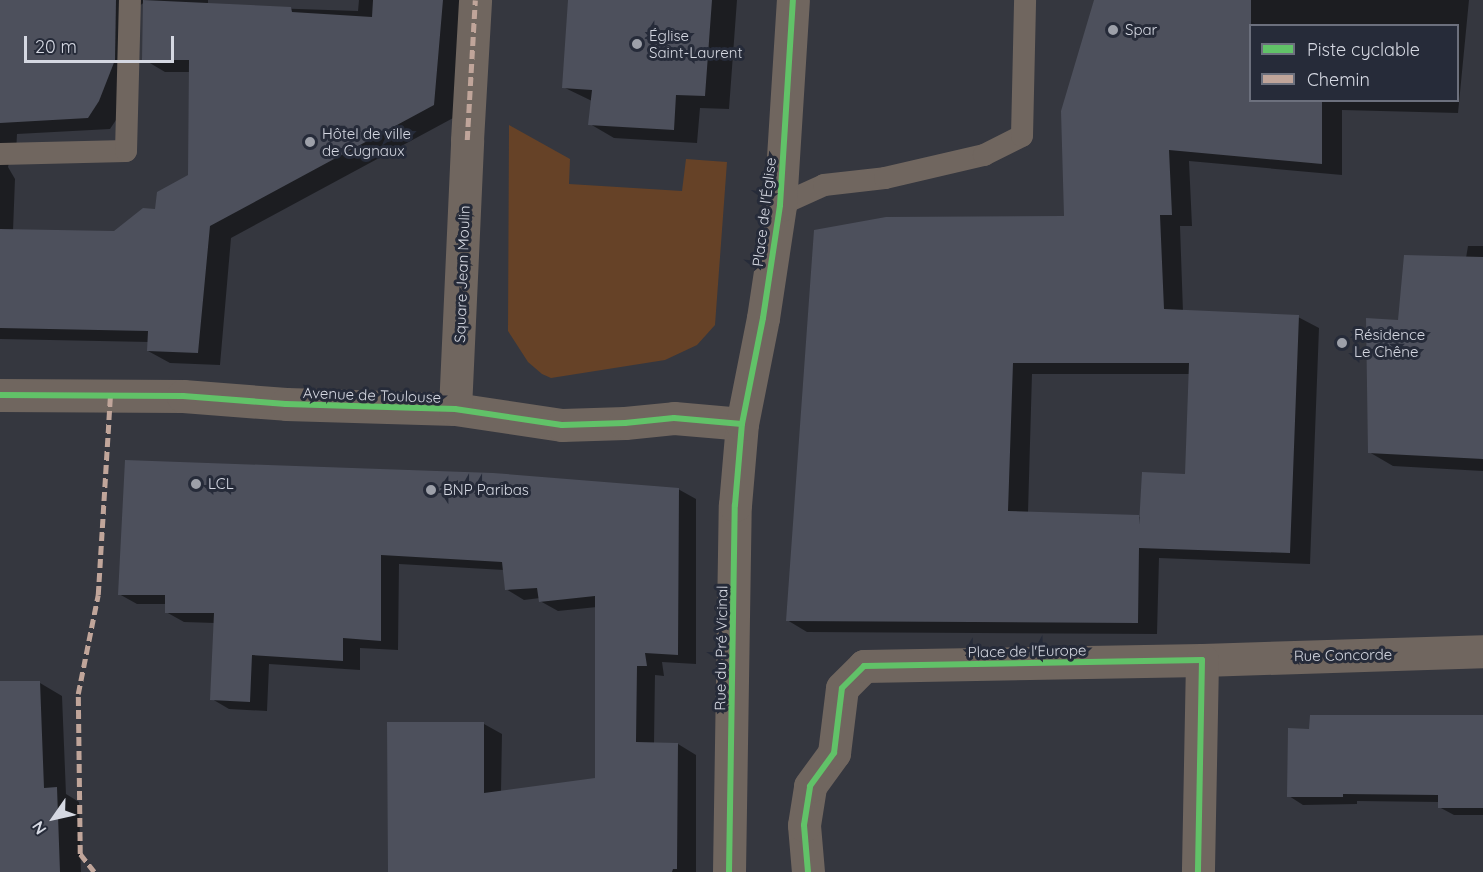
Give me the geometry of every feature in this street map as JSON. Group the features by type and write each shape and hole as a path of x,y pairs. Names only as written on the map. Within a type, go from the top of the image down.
{"street":[{"name":"Square Jean Moulin","path":"455,409 475,0"},
{"name":"Place de l'Église","path":"742,424 763,318 780,205 793,0"},
{"name":"Avenue de Toulouse","path":"0,395 183,396 286,404 455,409 562,425 625,423 674,418 742,424"},
{"name":"Rue du Pré Vicinal","path":"729,872 735,505 742,424"},
{"name":"Rue Concorde","path":"1202,660 1483,651"},
{"name":"Place de l'Europe","path":"808,872 804,825 810,786 834,753 842,688 864,666 1202,660"},
{"path":"1198,872 1202,660"}],"lane":[{"path":"0,154 126,151 130,0"},
{"name":"Place de l'Église","path":"780,205 824,185 885,178 984,155 1022,136 1025,0"}],"shaded area":[{"path":"509,125 570,159 569,184 682,191 686,159 727,162 715,325 697,345 665,360 551,378 542,374 528,362 508,331"}],"building":[{"path":"0,0 116,0 115,60 99,101 88,118 0,123"},
{"path":"143,0 291,7 292,12 372,17 373,0 443,0 434,105 210,226 198,353 147,351 148,331 0,328 0,229 114,231 143,208 155,209 157,192 188,175 189,60 142,60"},
{"name":"Église Saint-Laurent","path":"568,0 712,0 705,96 676,95 674,130 588,125 592,90 562,88"},
{"path":"1094,0 1251,0 1249,102 1322,102 1322,164 1169,150 1172,215 1160,215 1164,309 1299,315 1290,553 1139,548 1138,623 786,621 814,230 886,217 1064,216 1061,111","holes":["1013,363 1189,363 1185,474 1142,472 1139,525 1139,515 1008,511"]},
{"path":"1404,255 1483,257 1483,459 1368,453 1366,318 1398,320"},
{"path":"125,460 493,473 679,488 678,655 645,653 647,666 637,666 636,742 678,743 677,869 673,869 672,872 388,872 387,722 484,722 484,793 595,778 595,596 539,602 537,588 505,590 502,562 381,555 381,641 343,638 343,661 252,655 250,702 210,700 214,613 165,613 165,595 118,595"},
{"path":"0,681 40,681 44,788 57,787 60,872 0,872"},
{"path":"1310,715 1483,715 1483,808 1438,808 1438,795 1343,794 1343,797 1287,797 1288,728 1309,729"}],"marked path":[{"path":"467,140 475,0"},
{"path":"94,872 80,854 78,694 98,595 110,396"}],"cycle path":[{"path":"729,872 735,505 742,424 763,318 780,205 793,0"},
{"path":"0,395 183,396 286,404 455,409 562,425 625,423 674,418 742,424"},
{"path":"808,872 804,825 810,786 834,753 842,688 864,666 1202,660 1198,872"}],"place":[{"name":"Spar","path":"1113,30"},
{"name":"Église Saint-Laurent","path":"637,44"},
{"name":"Hôtel de ville de Cugnaux","path":"310,142"},
{"name":"Résidence Le Chêne","path":"1342,343"},
{"name":"LCL","path":"196,484"},
{"name":"BNP Paribas","path":"431,490"}]}
